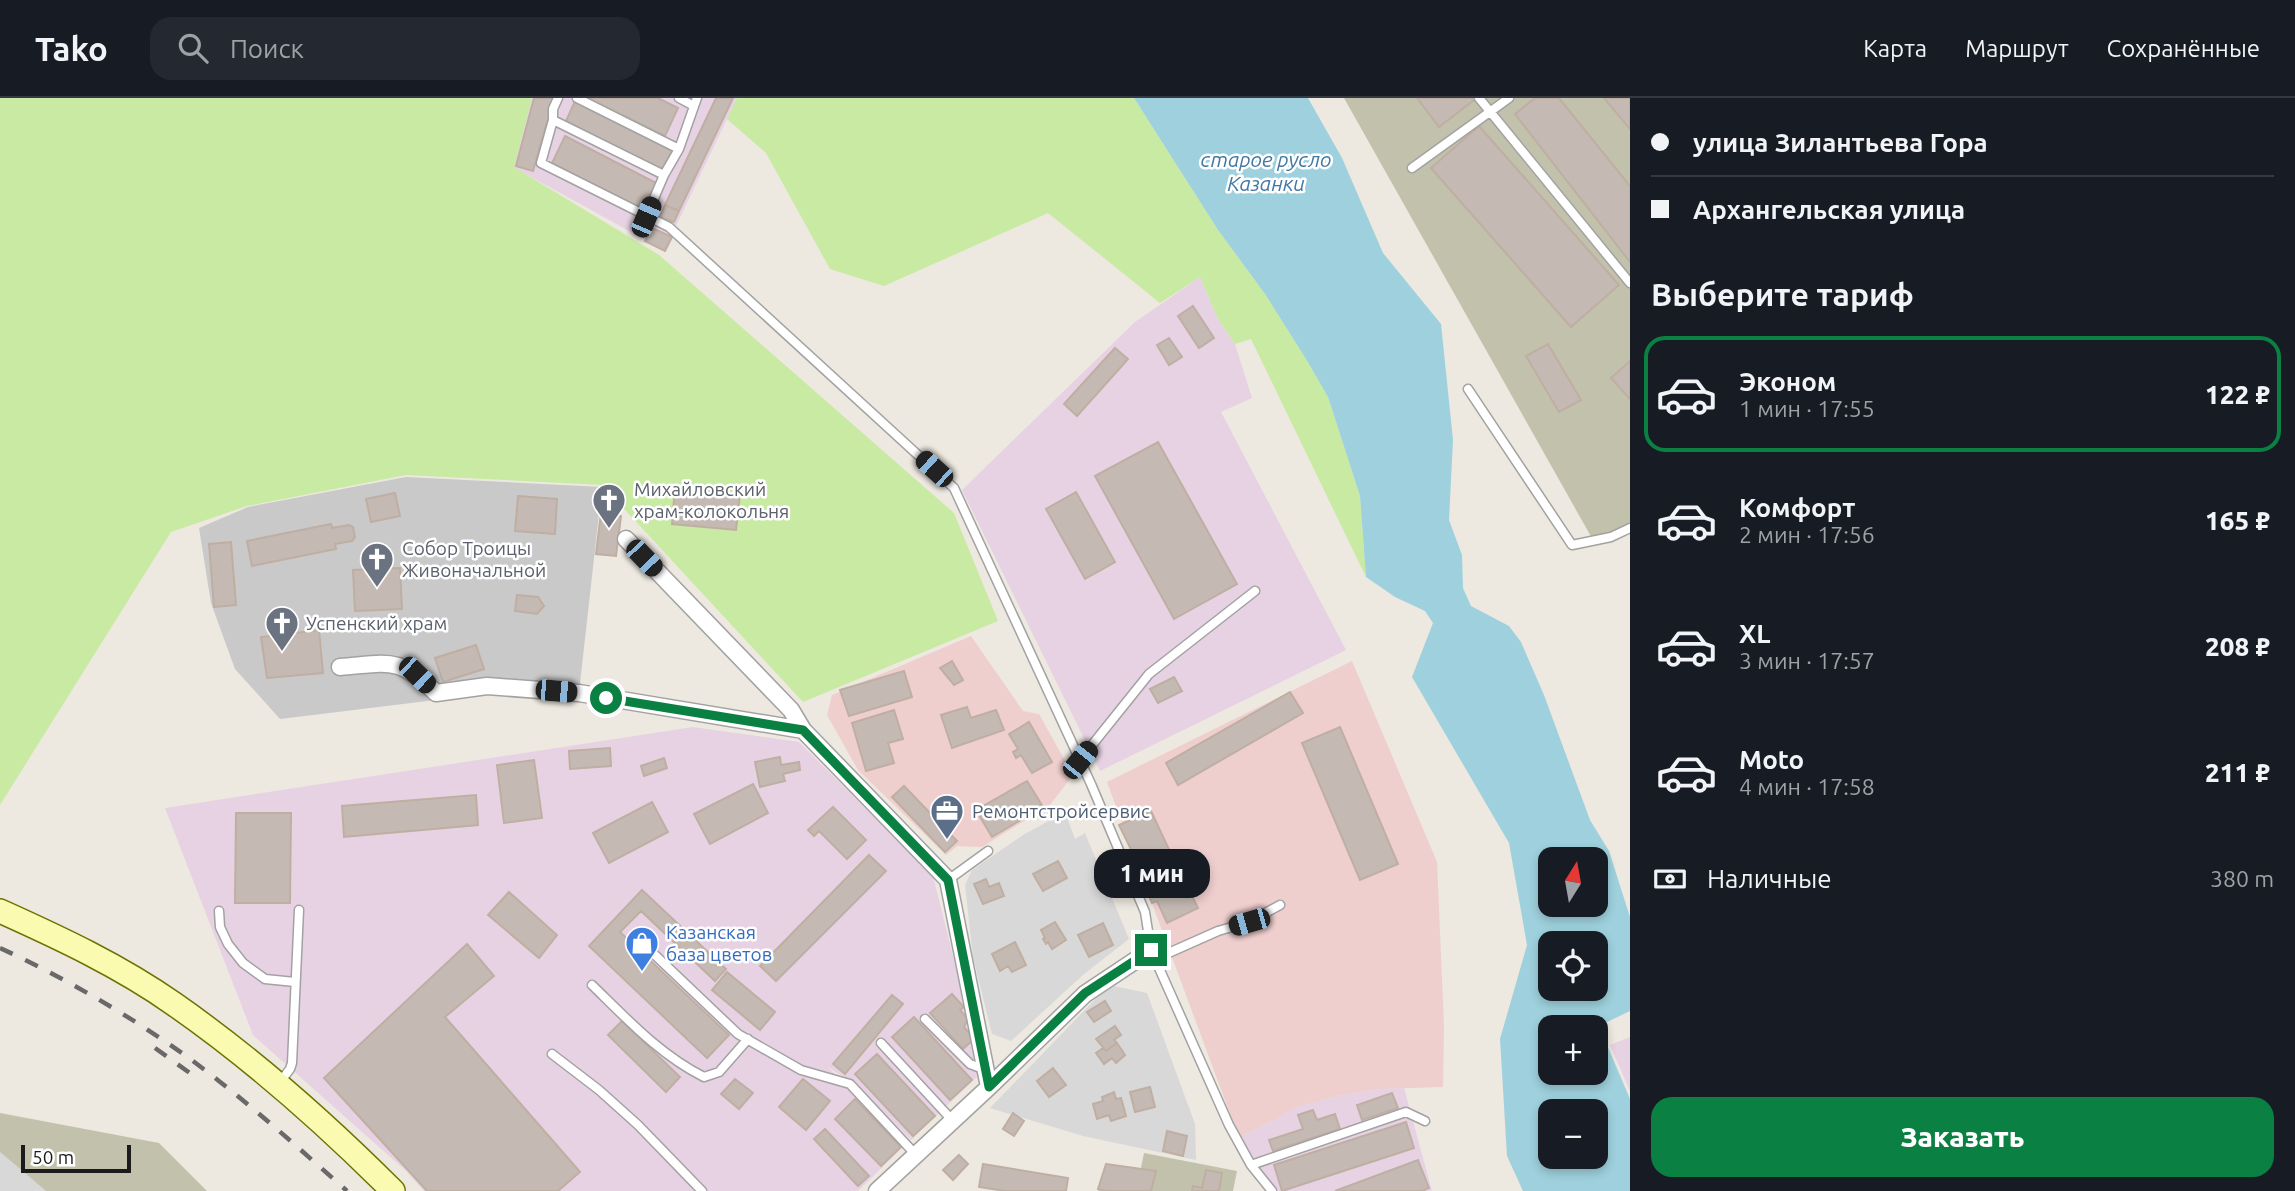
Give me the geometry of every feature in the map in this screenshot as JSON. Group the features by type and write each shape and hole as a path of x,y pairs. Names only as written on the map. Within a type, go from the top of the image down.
{"main road":[{"path":"0,911 118,969 174,1004 278,1084 348,1146 393,1191"}],"street":[{"path":"626,539 791,710 803,730 948,880 989,1087"},
{"path":"340,667 394,663 417,675 436,693 487,686 579,693 803,730"},
{"path":"877,1191 1085,993 1153,955"}],"lane":[{"path":"558,98 553,108 553,120 541,163 669,227 954,488 1080,760 1145,912 1153,955 1229,1125 1251,1165 1272,1191"},
{"path":"577,98 680,149"},
{"path":"646,217 664,176 680,149 696,102 679,98"},
{"path":"1479,98 1630,283"},
{"path":"1412,168 1509,98"},
{"path":"553,120 664,176"},
{"path":"1468,389 1572,545 1611,537 1630,528"},
{"path":"1080,760 1149,674 1255,591"},
{"path":"948,880 988,851"},
{"path":"1153,955 1249,922 1280,905"},
{"path":"278,1084 292,1063 299,910"},
{"path":"219,911 220,928 228,944 243,963 265,979 295,982"},
{"path":"636,937 738,1034 801,1070 850,1084 916,1155"},
{"path":"592,985 659,1049 704,1077 719,1072 748,1040"},
{"path":"925,1019 970,1064 986,1070"},
{"path":"881,1043 953,1121"},
{"path":"552,1054 599,1090 638,1125 702,1191"},
{"path":"1251,1165 1406,1112 1425,1121"}],"shaded area":[{"path":"532,98 737,98 665,249 513,167"},
{"path":"1344,98 1630,98 1630,524 1593,540"},
{"path":"1200,277 1218,319 1235,344 1252,398 1221,412 1346,650 1100,771 962,490 1135,322"},
{"path":"406,477 602,487 578,701 493,693 280,719 235,669 211,603 199,528 248,507"},
{"path":"971,636 1023,711 1039,714 1073,775 1050,805 982,847 957,846 946,855 858,770 827,715 832,695"},
{"path":"1352,661 1437,862 1444,1026 1443,1087 1381,1089 1338,1096 1298,1107 1239,1138 1107,782"},
{"path":"693,727 799,742 933,876 982,1072 911,1140 857,1086 828,1067 904,1146 858,1191 424,1191 406,1171 253,1035 165,808"},
{"path":"1065,812 1075,839 1085,833 1129,939 1084,974 1011,1041 992,1034 973,957 965,885 972,870 1023,835"},
{"path":"1109,985 1147,993 1195,1124 1196,1160 1083,1136 990,1108"},
{"path":"1630,1037 1630,1091 1610,1045"},
{"path":"1404,1088 1432,1191 1277,1191 1239,1138 1298,1107 1338,1096"},
{"path":"0,1113 159,1143 207,1191 46,1191 0,1152"},
{"path":"0,1152 46,1191 0,1191"},
{"path":"1144,1153 1237,1171 1233,1191 1098,1191 1108,1174 1141,1168"}],"green space":[{"path":"0,98 532,98 514,167 659,255 954,513 998,621 803,702 602,485 406,475 247,506 171,532 0,805"},
{"path":"737,98 1134,98 1218,230 1265,294 1328,397 1360,496 1366,577 1251,339 1235,344 1218,319 1200,277 1160,303 1048,213 884,286 830,269 766,153 727,119"}],"water":[{"name":"старое русло Казанки","path":"1134,98 1308,98 1342,158 1383,253 1441,324 1453,440 1449,520 1462,555 1463,588 1471,606 1509,626 1521,642 1544,695 1590,820 1607,847 1538,847 1538,917 1608,917 1608,849 1630,917 1630,1011 1608,1022 1608,1015 1538,1015 1538,1085 1608,1085 1608,1047 1630,1099 1630,1191 1523,1191 1507,1156 1500,1039 1527,945 1509,843 1412,677 1433,623 1425,611 1395,597 1366,577 1360,496 1328,397 1265,294 1218,230"}],"building":[{"path":"534,98 554,98 533,171 516,166"},
{"path":"587,98 658,98 678,108 665,136"},
{"path":"716,98 733,98 679,211 665,205"},
{"path":"1417,98 1473,98 1474,100 1439,127"},
{"path":"1535,98 1559,98 1630,186 1630,262 1515,114"},
{"path":"1604,98 1630,98 1630,129"},
{"path":"575,101 672,151 661,171 566,121"},
{"path":"1479,126 1619,285 1571,327 1431,168"},
{"path":"565,136 658,184 643,212 552,163"},
{"path":"665,205 679,211 674,222 660,217"},
{"path":"652,228 672,237 665,251 645,241"},
{"path":"1193,306 1214,338 1199,348 1178,316"},
{"path":"1169,338 1182,357 1169,365 1157,345"},
{"path":"1548,344 1581,400 1559,412 1526,356"},
{"path":"1115,348 1128,359 1077,416 1064,404"},
{"path":"1630,361 1630,399 1611,378"},
{"path":"1158,442 1237,584 1174,619 1095,476"},
{"path":"675,488 740,494 736,530 672,524"},
{"path":"1076,492 1115,562 1085,579 1046,509"},
{"path":"395,493 400,516 371,522 366,499"},
{"path":"518,496 557,499 555,534 515,531"},
{"path":"601,513 621,516 616,556 596,554"},
{"path":"331,524 332,528 349,525 353,527 355,537 352,541 335,544 336,549 252,566 247,541"},
{"path":"231,542 236,605 214,607 209,544"},
{"name":"Собор Троицы Живоначальной","path":"400,568 402,609 355,611 353,570"},
{"path":"517,595 538,597 544,606 537,614 515,611"},
{"path":"319,630 323,673 267,678 261,637"},
{"path":"476,645 484,669 443,682 435,658"},
{"path":"952,661 963,680 954,685 940,668"},
{"path":"904,671 912,697 849,716 840,690"},
{"path":"1174,677 1182,691 1158,703 1150,689"},
{"path":"1290,692 1303,713 1178,785 1166,763"},
{"path":"967,707 971,718 996,710 1004,730 952,748 941,715"},
{"path":"894,710 903,739 888,743 894,763 866,771 852,723"},
{"path":"1029,722 1052,762 1032,773 1021,755 1016,758 1013,752 1018,749 1009,734"},
{"path":"1340,727 1398,864 1360,880 1302,743"},
{"path":"610,748 611,766 570,769 569,751"},
{"path":"780,757 781,765 799,762 800,770 783,774 785,781 760,787 755,762"},
{"path":"664,758 667,768 644,776 641,766"},
{"path":"534,760 542,818 504,823 497,765"},
{"path":"1027,781 1043,807 992,837 976,810"},
{"path":"753,784 768,813 710,844 694,814"},
{"path":"904,786 957,841 945,852 892,797"},
{"path":"476,795 478,825 344,837 342,806"},
{"path":"652,802 668,832 609,863 593,833"},
{"path":"833,807 866,840 847,859 819,831 814,836 808,830"},
{"path":"1151,811 1172,856 1175,854 1179,862 1172,865 1185,894 1190,892 1198,908 1167,923 1157,901 1152,903 1149,896 1153,894 1119,825"},
{"path":"236,813 291,813 290,903 235,903"},
{"path":"869,855 886,871 776,981 760,966"},
{"path":"1058,861 1067,878 1043,891 1033,874"},
{"path":"986,879 989,887 999,883 1004,896 983,904 974,884"},
{"path":"642,890 726,969 715,981 641,911 620,932 729,1035 707,1058 589,946"},
{"path":"509,892 557,935 539,958 488,915"},
{"path":"1055,922 1066,940 1052,949 1043,939 1045,938 1041,930"},
{"path":"1103,923 1113,945 1089,957 1078,935"},
{"path":"1015,942 1026,965 1012,972 1008,966 1000,971 992,954"},
{"path":"467,944 494,976 445,1017 580,1172 558,1191 427,1191 324,1078"},
{"path":"727,972 775,1012 760,1030 712,990"},
{"path":"952,994 964,1007 960,1010 968,1019 964,1027 974,1039 963,1049 930,1013"},
{"path":"892,995 903,1004 845,1074 833,1064"},
{"path":"1105,1001 1111,1011 1094,1022 1087,1012"},
{"path":"914,1017 972,1080 950,1100 892,1037"},
{"path":"622,1021 680,1077 666,1092 608,1035"},
{"path":"1115,1026 1121,1035 1114,1040 1117,1043 1106,1051 1096,1039"},
{"path":"1117,1043 1125,1055 1116,1063 1112,1058 1104,1064 1096,1053 1103,1048 1106,1051"},
{"path":"877,1054 935,1116 913,1136 855,1074"},
{"path":"1053,1068 1066,1085 1049,1097 1037,1081"},
{"path":"735,1079 753,1093 739,1109 721,1094"},
{"path":"803,1079 830,1101 806,1130 779,1107"},
{"path":"1150,1087 1155,1107 1135,1112 1130,1092"},
{"path":"1114,1092 1116,1099 1121,1098 1126,1116 1111,1121 1109,1115 1097,1119 1093,1104 1103,1101 1102,1097"},
{"path":"1392,1093 1398,1108 1362,1120 1357,1105"},
{"path":"855,1099 901,1147 881,1166 835,1119"},
{"path":"1313,1110 1317,1120 1335,1114 1340,1129 1273,1151 1269,1140 1303,1129 1298,1115"},
{"path":"1013,1113 1024,1121 1014,1136 1003,1129"},
{"path":"1406,1122 1414,1148 1282,1191 1274,1165"},
{"path":"825,1129 869,1176 858,1186 814,1139"},
{"path":"1167,1131 1187,1136 1183,1156 1163,1151"},
{"path":"959,1155 968,1164 953,1180 943,1170"},
{"path":"1418,1160 1429,1188 1422,1191 1335,1191"},
{"path":"983,1164 1068,1178 1066,1191 1005,1191 979,1187"},
{"path":"1106,1164 1156,1171 1151,1191 1098,1189"},
{"path":"1206,1170 1222,1173 1219,1191 1192,1191 1193,1186 1202,1188"}],"railway":[{"path":"0,948 93,996 182,1053 245,1102 347,1191"},
{"path":"155,1048 194,1076"}],"place":[{"name":"Михайловский храм-колокольня","path":"609,530"},
{"name":"Собор Троицы Живоначальной","path":"377,589"},
{"name":"Успенский храм","path":"282,653"},
{"name":"Ремонтстройсервис","path":"947,841"},
{"name":"Казанская база цветов","path":"642,973"}],"route":[{"path":"606,698 803,730 948,880 989,1087 1085,993 1151,950"}]}
